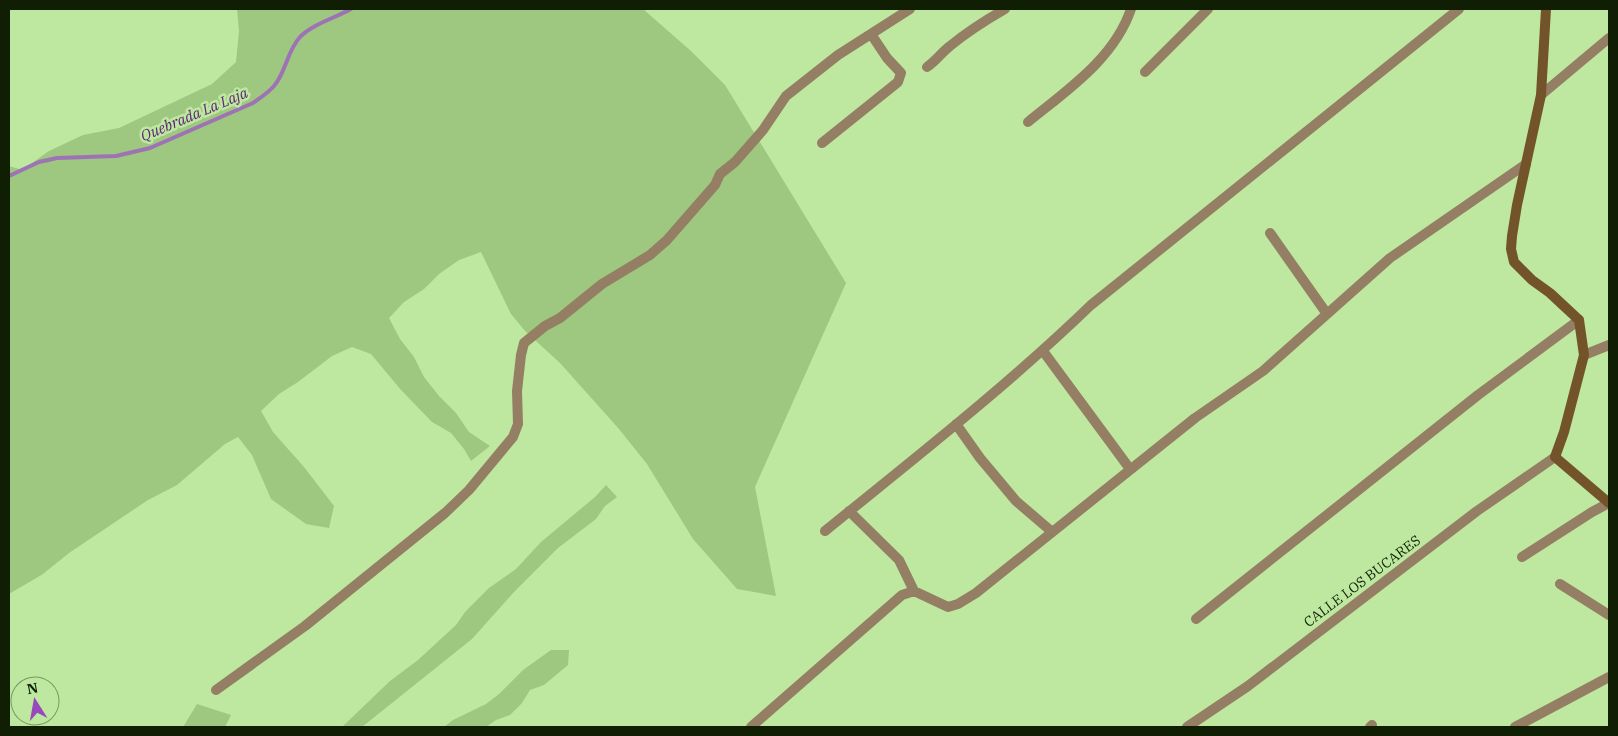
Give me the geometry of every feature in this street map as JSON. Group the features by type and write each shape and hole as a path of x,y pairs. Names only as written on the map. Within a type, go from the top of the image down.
{"street":[{"path":"216,690 305,626 445,513 469,490 512,437 518,424 517,391 524,343 545,326 560,318 602,284 650,255 684,222 714,185 720,174 735,162 763,130 786,96 838,55 910,9"},
{"path":"926,67 937,60 947,48 981,23 1005,9"},
{"path":"1028,122 1088,73 1118,38 1132,9"},
{"path":"1145,72 1208,9"},
{"path":"824,531 956,424 1042,351 1120,280 1459,9"},
{"path":"1522,557 1609,503 1555,457 1564,432 1584,355 1579,320 1514,262 1511,249 1526,164 1541,95 1546,9"},
{"path":"822,143 898,82 901,73 887,58 871,34"},
{"path":"1541,95 1609,38"},
{"path":"849,511 899,560 914,591 948,607 958,604 976,593 1051,531 1195,418 1263,371 1390,258 1526,164"},
{"path":"1270,233 1327,314"},
{"path":"1196,619 1471,401 1579,320"},
{"path":"1584,355 1609,345"},
{"path":"1042,351 1130,469"},
{"path":"956,424 980,458 1016,501 1051,531"},
{"name":"CALLE LOS BUCARES","path":"1187,727 1248,686 1477,511 1555,457"},
{"path":"1560,584 1609,615"},
{"path":"751,727 902,595 914,591"},
{"path":"1515,727 1609,677"}],"green space":[{"path":"237,9 643,9 691,51 725,85 846,283 755,487 776,596 737,589 693,539 647,464 619,429 560,363 525,331 511,314 481,252 459,260 439,274 424,289 404,302 389,318 400,339 414,357 424,377 456,413 469,432 490,446 471,461 451,433 432,422 401,390 371,354 352,347 332,356 279,394 261,411 273,432 304,467 334,506 329,528 306,524 271,499 252,455 238,437 225,444 177,485 148,500 69,553 43,574 9,594 9,166 22,170 49,151 83,135 119,128 212,84 236,62 239,31"},
{"path":"606,485 617,497 605,506 596,519 558,548 514,592 472,639 362,727 342,727 390,681 418,660 456,625 465,612 489,588 516,569 541,542 595,497"},
{"path":"551,650 569,650 568,665 544,685 530,690 522,703 510,715 496,720 486,727 444,727 453,720 486,704 523,670"},
{"path":"197,704 231,715 225,727 183,727"}],"waterway":[{"name":"Quebrada La Laja","path":"9,176 39,162 57,158 116,156 150,148 253,103 274,86 292,49 305,32 351,9"}]}
